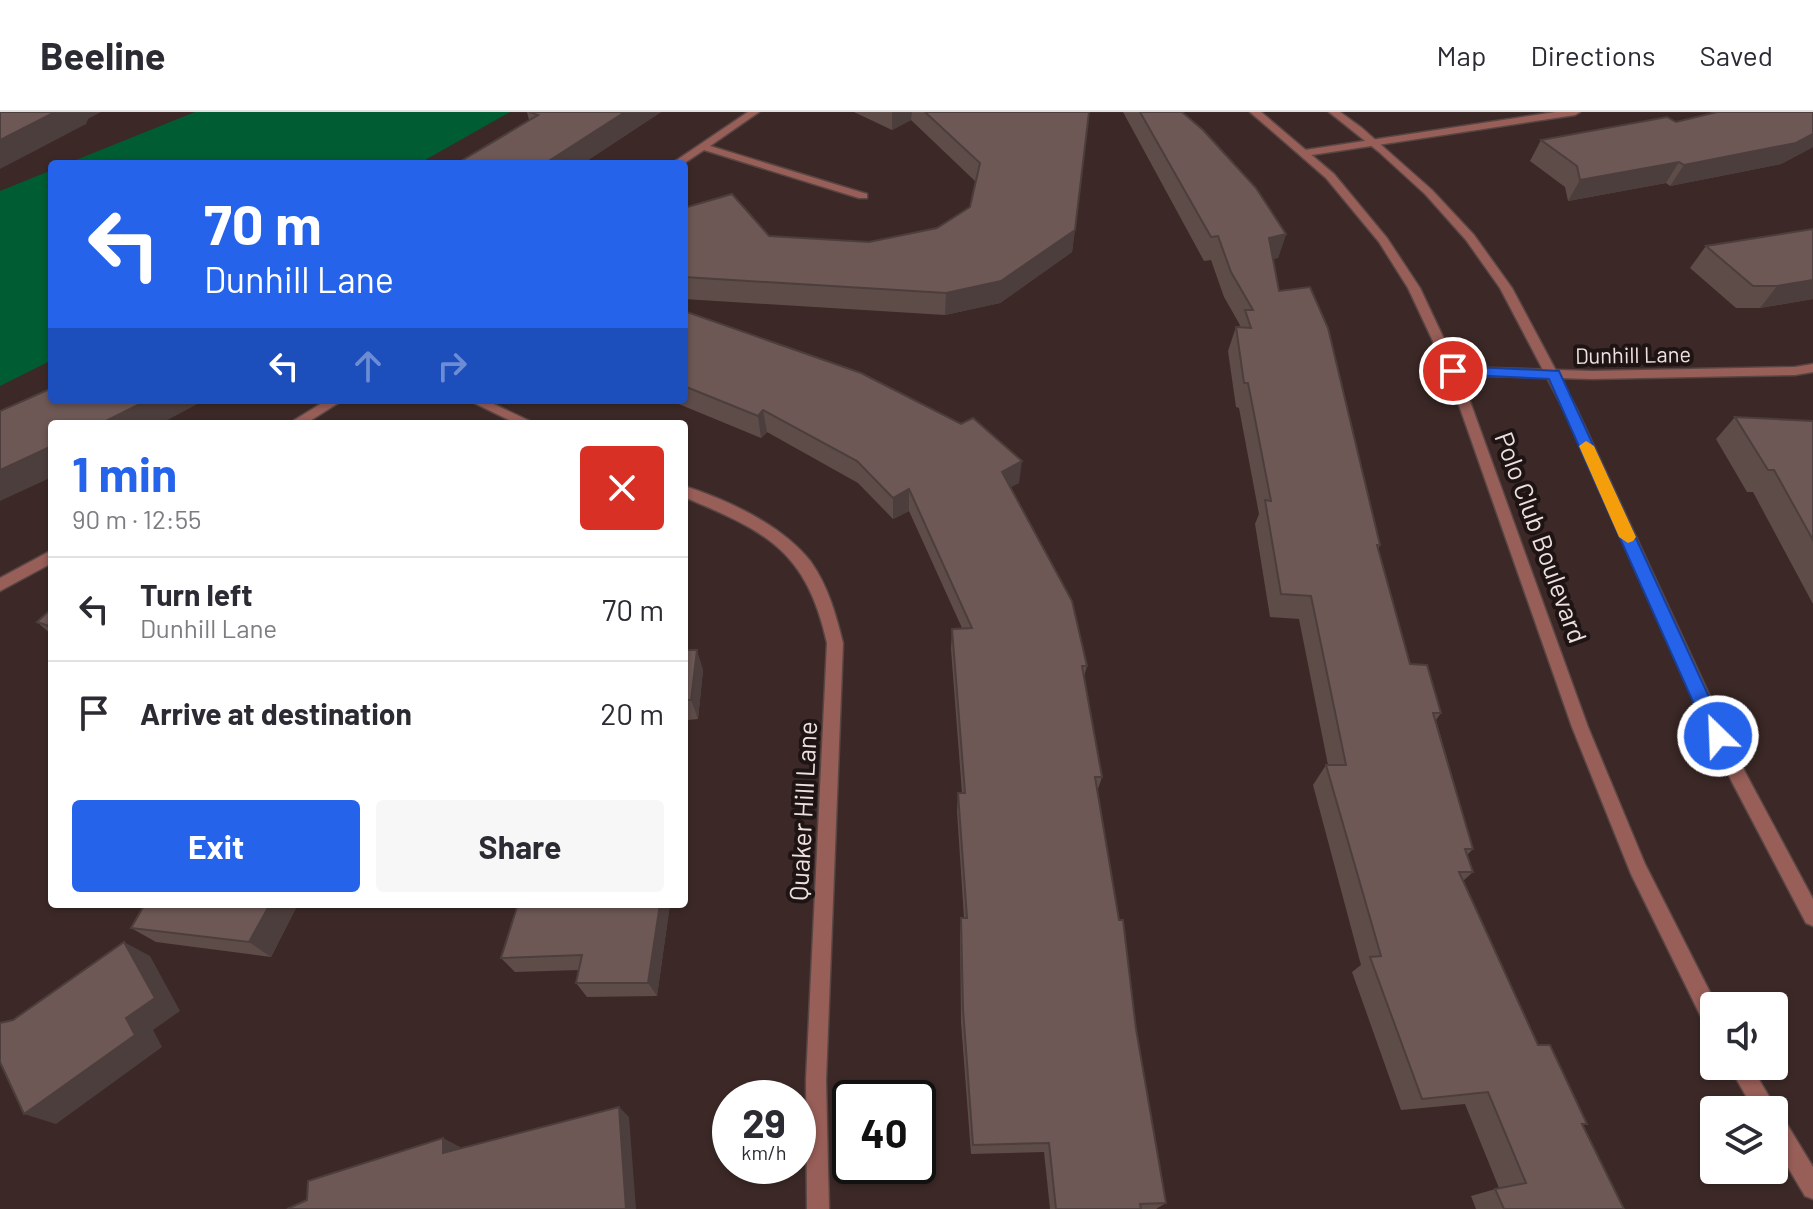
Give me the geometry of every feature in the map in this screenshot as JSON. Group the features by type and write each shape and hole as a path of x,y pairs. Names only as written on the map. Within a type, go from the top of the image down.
{"street":[{"path":"682,160 754,112"},
{"name":"Polo Club Boulevard","path":"1255,112 1330,176 1383,240 1414,288 1453,371 1580,727 1638,868 1700,994"},
{"path":"1334,112 1376,143 1425,188 1467,235 1505,286 1554,374 1718,736 1786,871 1813,917"},
{"path":"1305,153 1575,112"},
{"path":"701,146 863,196"},
{"name":"Dunhill Lane","path":"1453,371 1554,374 1813,368"},
{"path":"302,420 330,404"},
{"path":"483,404 520,420"},
{"name":"Quaker Hill Lane","path":"688,493 738,515 781,544 805,566 825,603 835,643 816,1080 818,1209"},
{"path":"0,585 48,558"},
{"path":"1788,1147 1813,1188"}],"green space":[{"path":"195,112 510,112 425,160 76,160"},
{"path":"48,172 48,362 0,386 0,191"}],"building":[{"path":"0,112 55,112 0,140"},
{"path":"529,112 625,112 550,160 463,160 538,115"},
{"path":"925,112 1089,112 1075,230 1001,281 946,293 688,277 688,207 732,194 769,236 869,242 937,228 970,207 980,163"},
{"path":"1140,112 1182,112 1203,130 1256,188 1286,234 1269,238 1279,291 1310,287 1328,328 1380,545 1377,545 1410,664 1427,665 1441,713 1433,713 1473,849 1465,849 1473,872 1459,872 1538,1045 1550,1045 1587,1124 1582,1124 1624,1209 1504,1209 1495,1189 1526,1183 1488,1092 1422,1099 1370,957 1381,956 1326,765 1346,765 1311,596 1281,594 1265,500 1271,501 1248,383 1244,383 1236,327 1251,328 1245,310 1253,310 1231,272 1218,236 1211,237"},
{"path":"1717,112 1813,112 1813,134 1796,143 1684,165 1679,162 1580,180 1577,166 1541,140 1667,117 1676,122"},
{"path":"1813,229 1813,280 1777,286 1753,286 1706,246"},
{"path":"688,312 861,373 961,424 973,418 1022,461 1002,472 1072,601 1087,666 1082,666 1102,777 1095,777 1119,920 1123,920 1136,1029 1166,1203 1140,1204 1141,1209 1056,1209 1049,1143 973,1145 963,1009 961,918 967,918 958,793 965,793 952,629 972,628 909,489 893,498 857,461 763,410 758,416 688,388"},
{"path":"48,390 48,404 140,404 108,420 48,420 48,448 0,470 0,411"},
{"path":"1735,417 1813,421 1813,540 1774,470 1768,470"},
{"path":"48,612 48,626 37,622"},
{"path":"688,650 697,650 691,700 688,700"},
{"path":"143,908 268,908 249,942 131,928"},
{"path":"517,908 659,908 648,983 576,983 582,955 501,958"},
{"path":"124,942 155,998 126,1018 135,1035 24,1114 0,1062 0,1023 13,1020"},
{"path":"619,1107 626,1209 287,1209 307,1200 308,1181 443,1138 443,1153"}],"slow traffic":[{"path":"1586,446 1628,537"}],"route":[{"path":"1453,371 1554,374 1718,736"}]}
